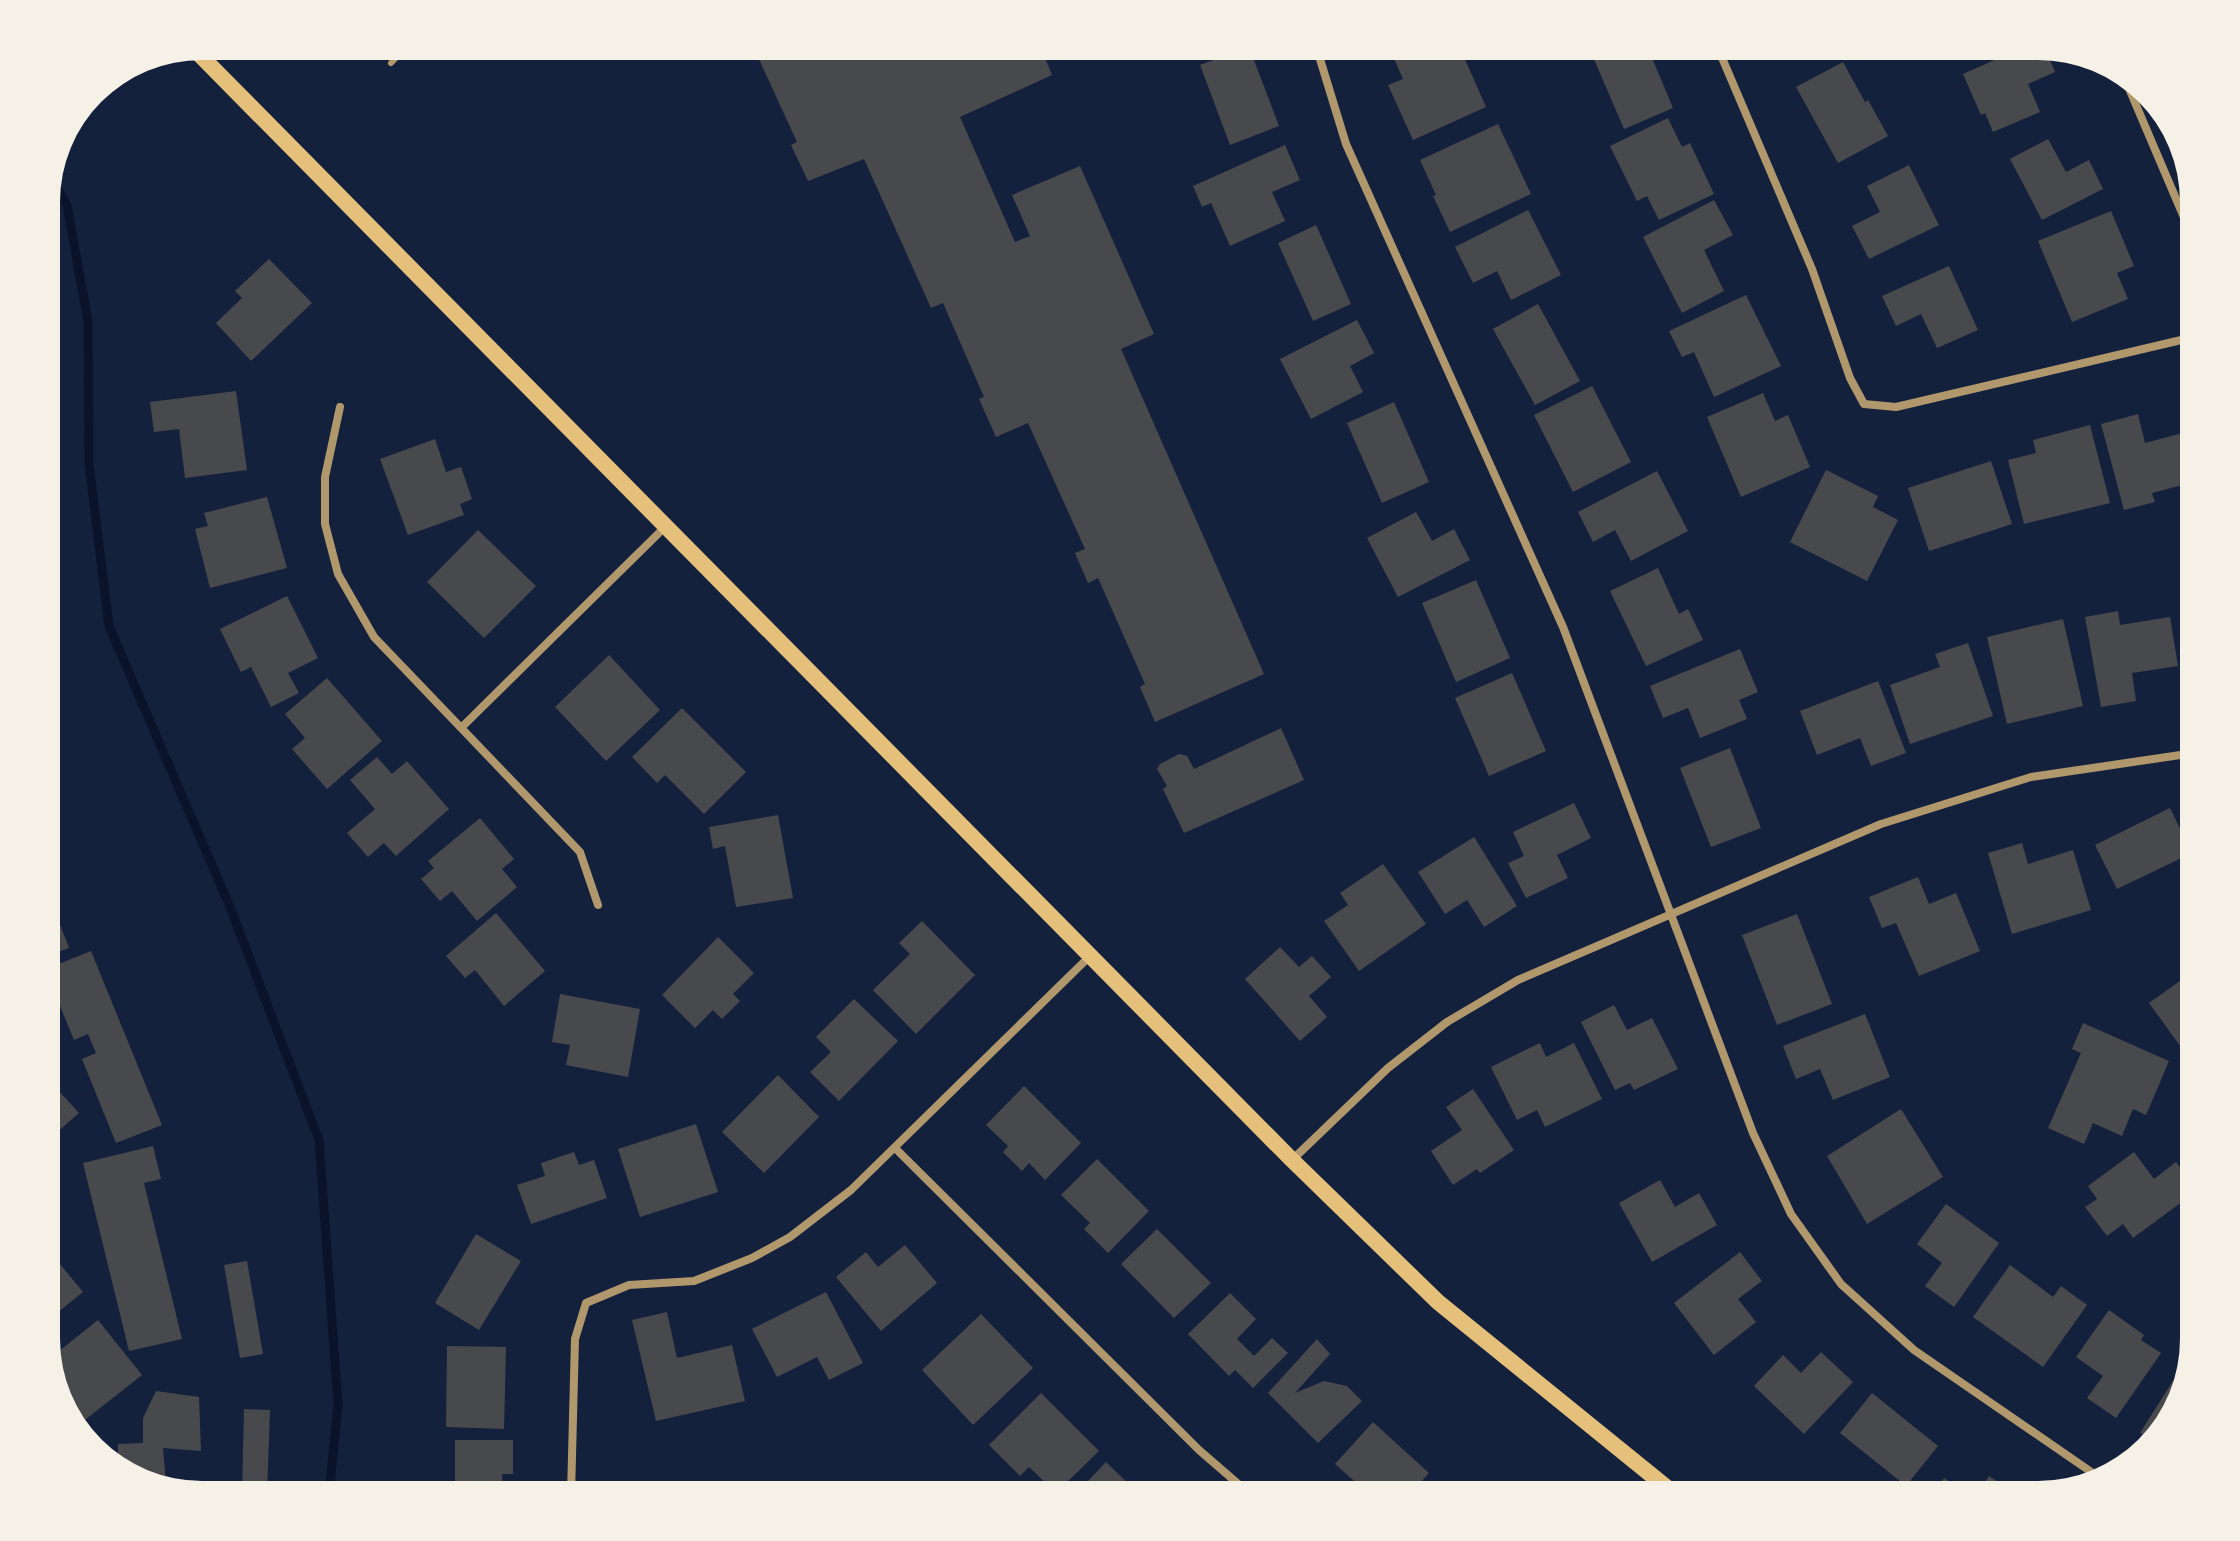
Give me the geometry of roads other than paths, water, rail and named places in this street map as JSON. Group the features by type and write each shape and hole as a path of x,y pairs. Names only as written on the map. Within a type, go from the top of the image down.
{"main road":[{"path":"205,60 1292,1160 1438,1302 1659,1481"}],"street":[{"path":"1320,60 1346,144 1563,627 1753,1133 1791,1214 1841,1284 1914,1350 2090,1471"},
{"path":"1723,60 1812,269 1850,378 1864,404 1896,407 2180,340"},
{"path":"2132,95 2180,208"},
{"path":"340,407 325,477 325,524 338,574 374,637 580,852 598,905"},
{"path":"461,728 667,526"},
{"path":"1292,1160 1388,1068 1447,1022 1518,980 1881,824 2031,777 2180,755"},
{"path":"571,1481 575,1339 586,1303 629,1285 694,1281 752,1258 790,1237 851,1190 1089,957"},
{"path":"895,1148 1199,1450 1235,1481"}],"lane":[{"path":"391,63 394,60"}],"waterway":[{"path":"60,193 67,205 88,321 89,464 109,626 230,907 319,1140 338,1405 330,1481"}]}
